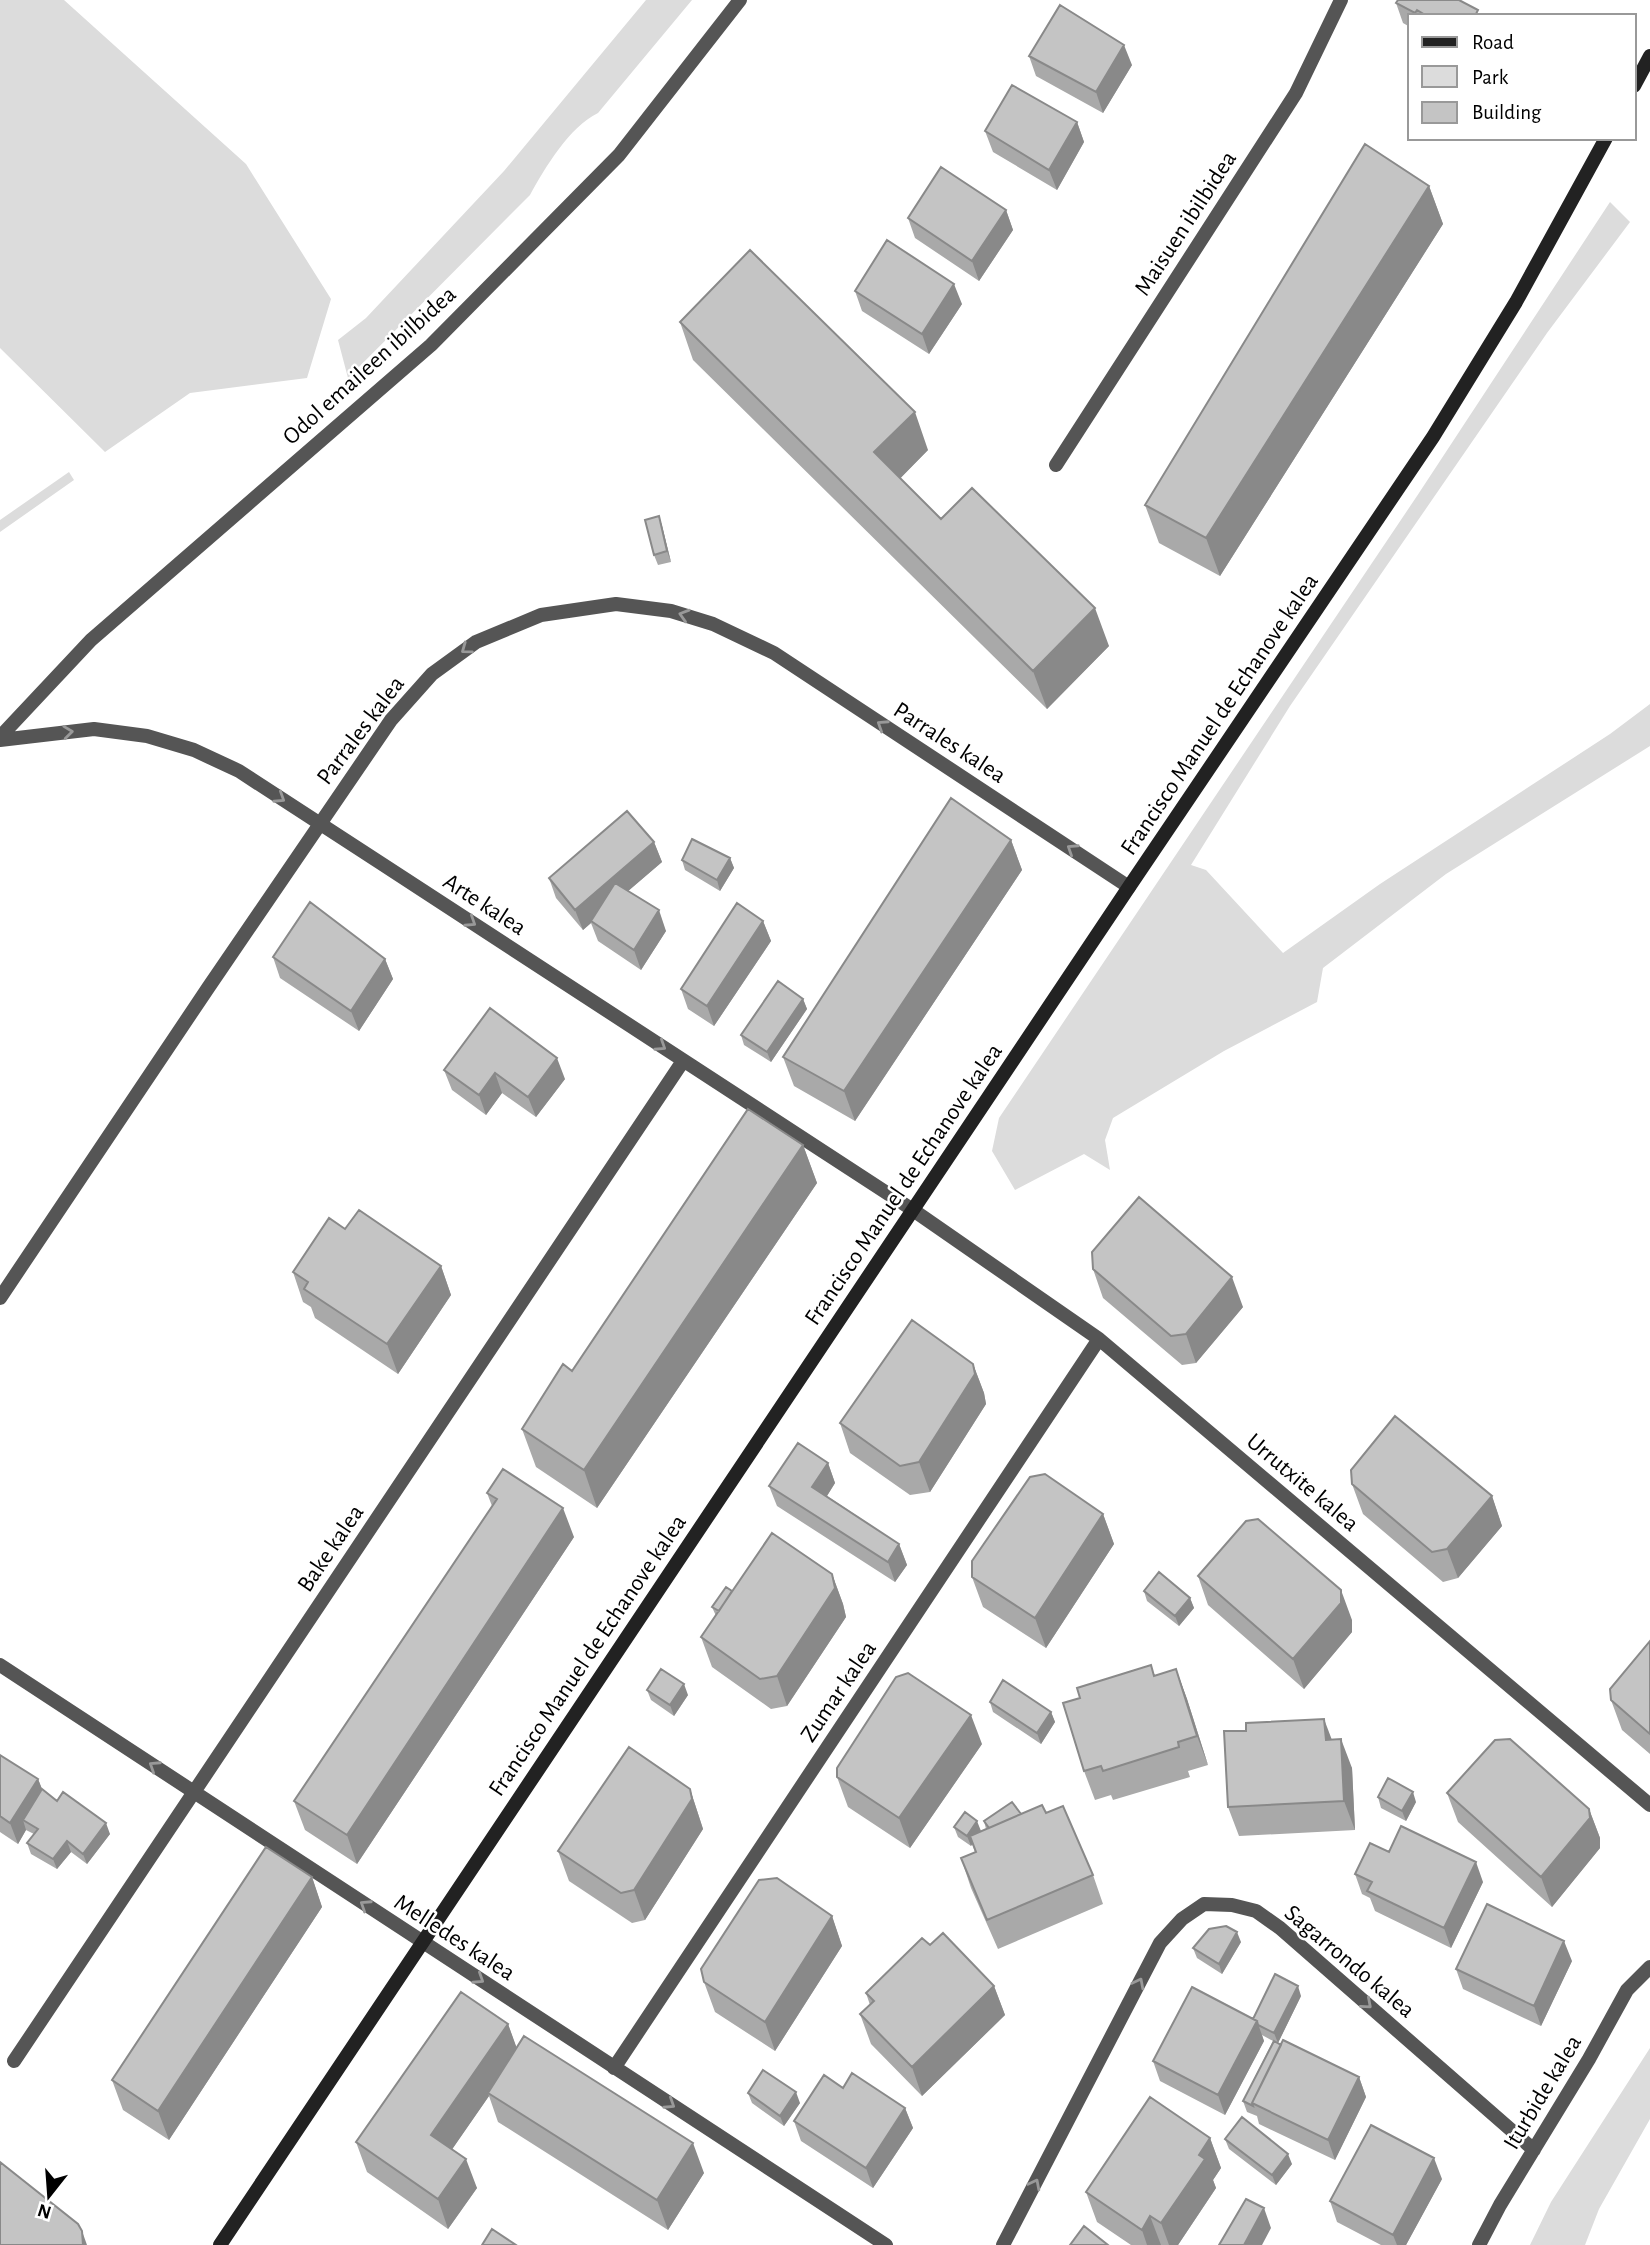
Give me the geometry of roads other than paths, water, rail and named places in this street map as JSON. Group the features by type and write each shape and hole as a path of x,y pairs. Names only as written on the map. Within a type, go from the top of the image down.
{"street":[{"name":"Odol emaileen ibilbidea","path":"0,738 91,640 431,345 619,155 740,0"},
{"name":"Maisuen ibilbidea","path":"1056,465 1296,93 1341,0"},
{"path":"1636,82 1650,56"},
{"name":"Francisco Manuel de Echanove kalea","path":"220,2245 1433,437 1516,302 1605,140"},
{"name":"Parrales kalea","path":"0,1298 391,720 432,674 476,642 541,615 616,604 671,611 713,624 774,653 1129,887"},
{"name":"Arte kalea","path":"0,738 94,729 148,736 194,750 239,772 913,1210"},
{"name":"Bake kalea","path":"14,2061 683,1060"},
{"name":"Urrutxite kalea","path":"913,1210 1099,1339 1650,1805"},
{"name":"Zumar kalea","path":"614,2068 1099,1339"},
{"name":"Melledes kalea","path":"0,1665 886,2245"},
{"name":"Sagarrondo kalea","path":"1003,2245 1160,1943 1182,1919 1204,1904 1232,1905 1256,1911 1280,1928 1534,2150"},
{"name":"Iturbide kalea","path":"1479,2245 1627,1990 1650,1967"}]}
